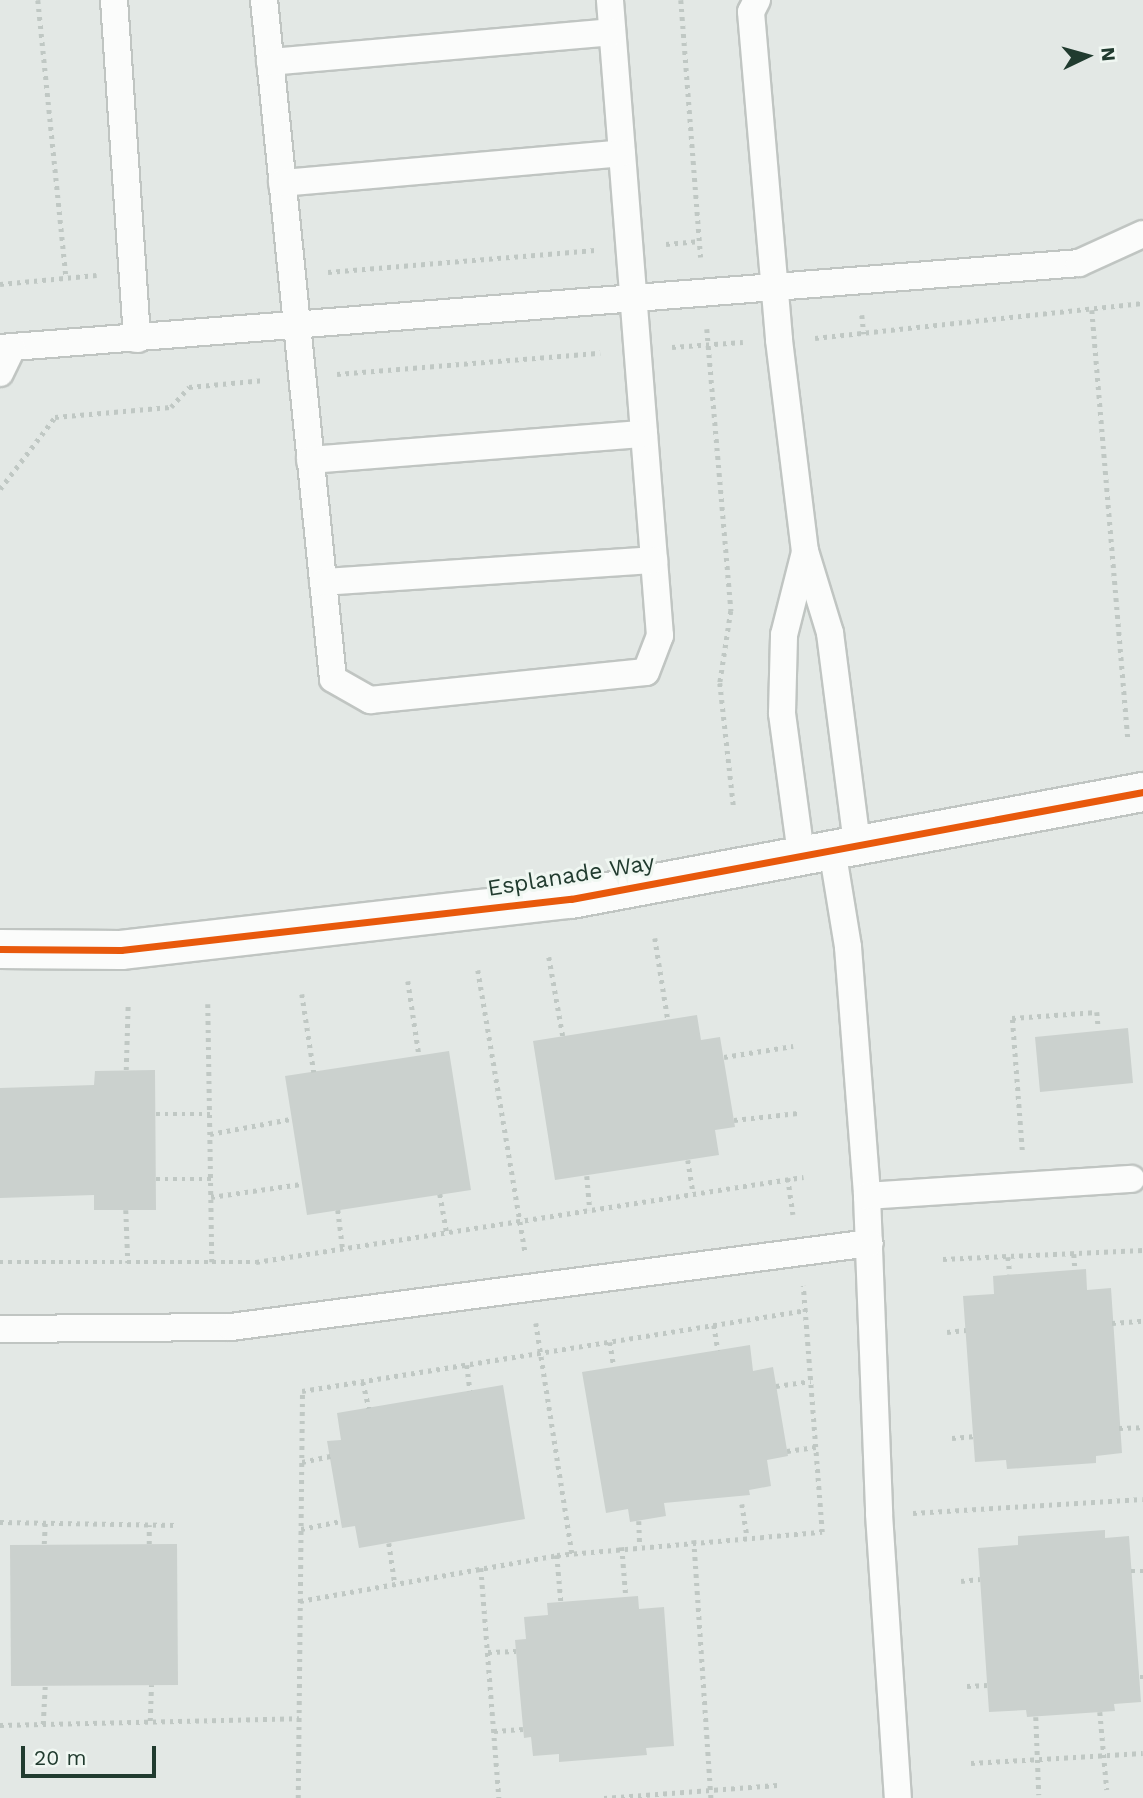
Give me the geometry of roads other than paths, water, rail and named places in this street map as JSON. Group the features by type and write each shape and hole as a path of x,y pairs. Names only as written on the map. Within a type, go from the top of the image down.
{"street":[{"name":"Esplanade Way","path":"0,949 121,950 571,899 1143,792"}],"lane":[{"path":"114,0 136,339"},
{"path":"264,0 332,679 370,700 646,672 660,636 610,0"},
{"path":"757,0 751,12 779,340 805,551 830,633 830,849"},
{"path":"270,62 612,32"},
{"path":"282,183 622,153"},
{"path":"0,373 6,348 1079,263 1143,233"},
{"path":"310,460 644,435"},
{"path":"805,551 784,635 782,713 830,849 848,947 870,1243 879,1514 898,1798"},
{"path":"323,582 654,560"},
{"path":"867,1196 1131,1179"},
{"path":"0,1329 231,1327 798,1250 870,1243"}]}
